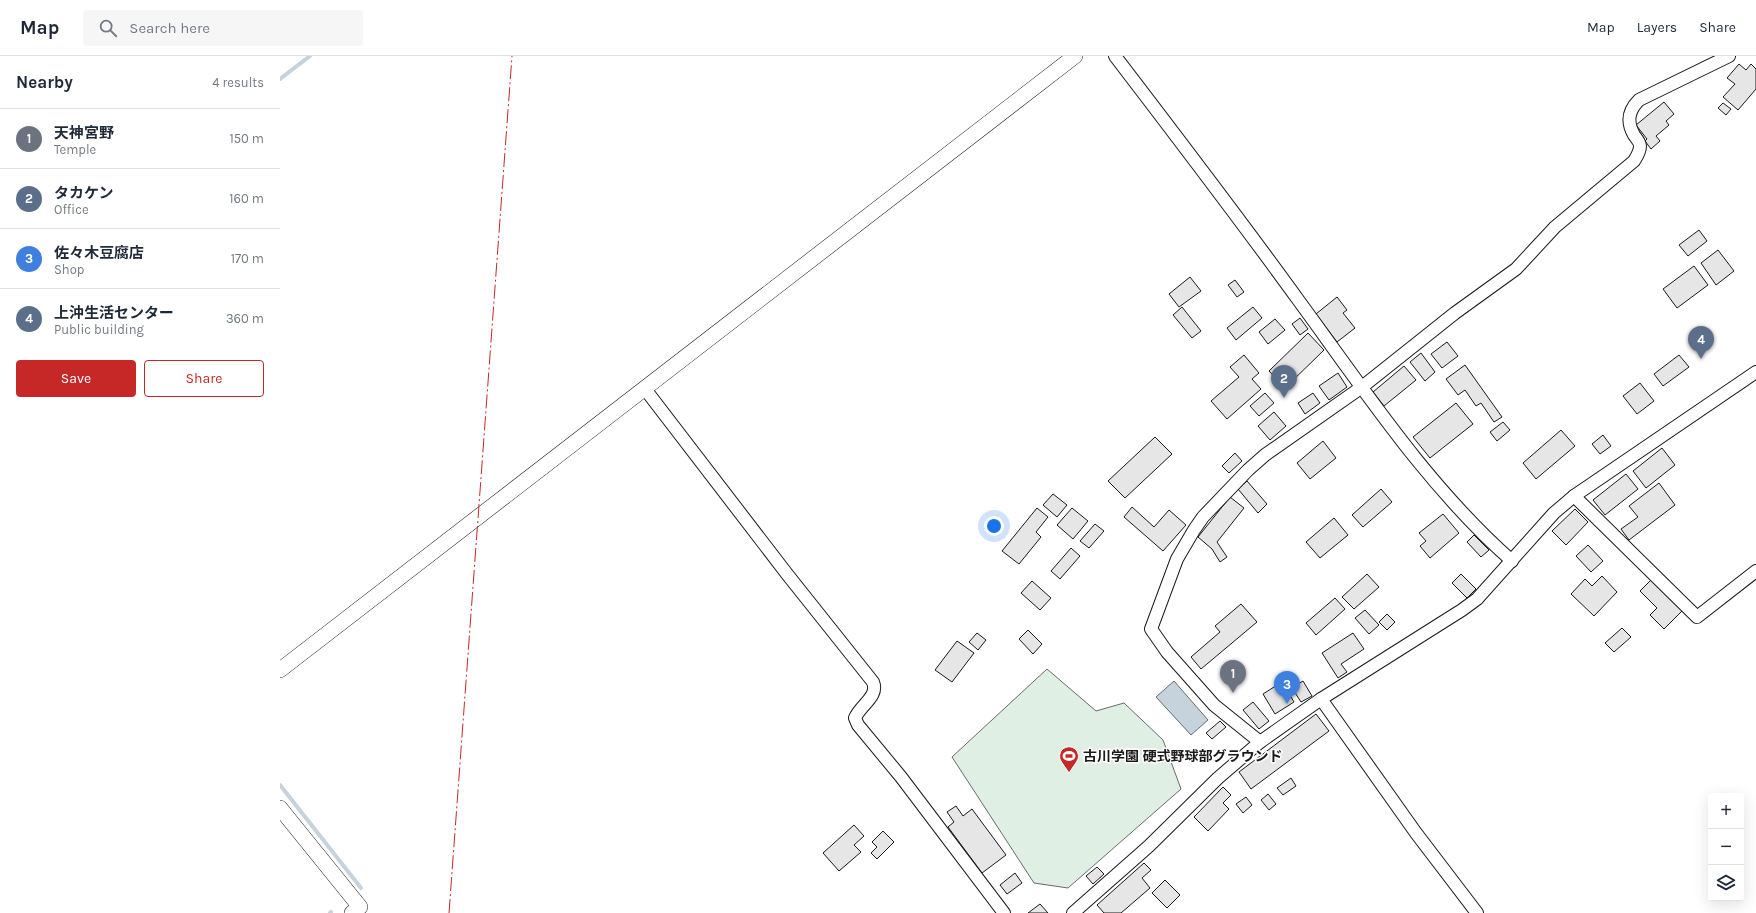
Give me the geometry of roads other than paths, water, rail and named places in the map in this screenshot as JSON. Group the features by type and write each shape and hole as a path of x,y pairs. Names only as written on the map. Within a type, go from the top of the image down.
{"street":[{"path":"280,670 1075,56"},
{"path":"1114,56 1243,223 1362,388 1455,506 1487,539 1512,561"},
{"path":"1260,742 1214,705 1167,652 1151,629 1177,559 1203,517 1248,470 1266,455 1362,388 1455,313 1516,269 1555,227 1634,161 1639,153 1640,145 1630,128 1629,119 1632,108 1640,100 1729,56"},
{"path":"1073,913 1149,846 1218,778 1260,742 1321,699 1477,599 1554,513 1574,496 1756,372"},
{"path":"645,389 787,574 873,682 876,688 873,695 858,710 854,718 858,725 901,777 1004,913"},
{"path":"1574,496 1697,617 1756,571"},
{"path":"1321,699 1416,833 1477,913"},
{"path":"280,808 359,911"}],"waterway":[{"path":"280,79 310,56"},
{"path":"280,785 361,888"}],"place":[{"name":"上沖生活センター","path":"1701,359"},
{"name":"タカケン","path":"1284,398"},
{"name":"天神宮野","path":"1233,693"},
{"name":"佐々木豆腐店","path":"1287,704"},
{"name":"古川学園 硬式野球部グラウンド","path":"1069,773"}]}
